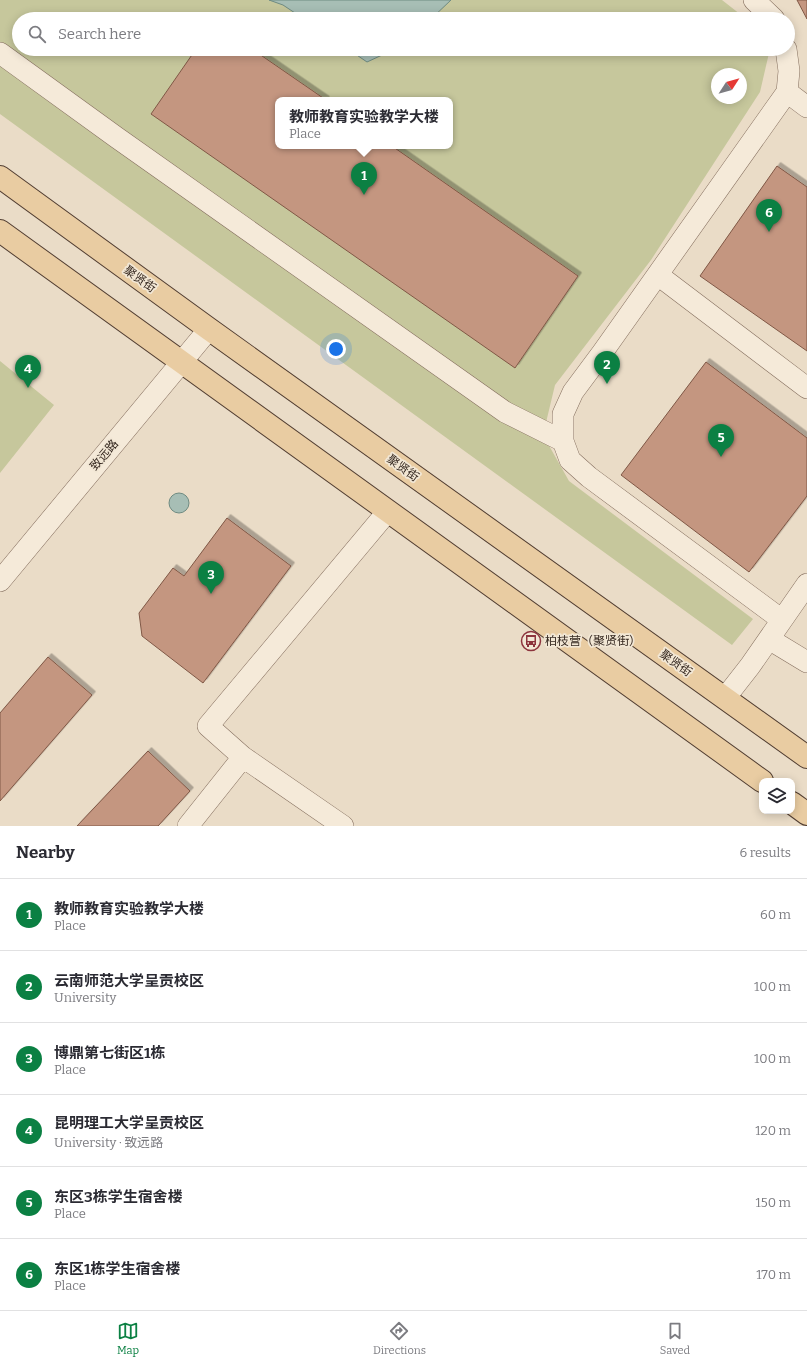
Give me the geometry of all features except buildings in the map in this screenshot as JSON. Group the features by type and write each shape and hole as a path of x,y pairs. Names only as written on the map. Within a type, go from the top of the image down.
{"main road":[{"name":"聚贤街","path":"0,177 209,329 807,757"},
{"path":"0,231 759,779"},
{"path":"795,805 807,814"}],"street":[{"path":"754,0 767,12"},
{"path":"0,54 122,142 505,412 563,441"},
{"path":"782,620 589,478 570,460 563,441 563,414 573,392 658,275 787,92 789,71 787,56"},
{"path":"787,92 807,107"},
{"path":"658,275 807,388"},
{"name":"致远路","path":"0,581 209,329"},
{"path":"343,826 243,757 208,726 388,511"},
{"path":"725,698 769,639 807,584"},
{"path":"769,639 807,662"},
{"path":"188,826 243,757"}],"green space":[{"path":"0,0 722,0 737,12 12,12 12,56 768,56 760,92 651,260 555,385 543,435 569,481 753,619 732,645 0,114"},
{"path":"0,361 54,405 0,473"}],"shaded area":[{"path":"269,0 451,0 438,12 294,12 283,5"},
{"path":"358,56 380,56 367,62"},
{"path":"175,493 183,493 189,499 189,507 183,513 175,513 169,507 169,499"}],"place":[{"name":"教师教育实验教学大楼","path":"364,195"},
{"name":"东区1栋学生宿舍楼","path":"769,232"},
{"name":"云南师范大学呈贡校区","path":"607,384"},
{"name":"昆明理工大学呈贡校区","path":"28,388"},
{"name":"东区3栋学生宿舍楼","path":"721,457"},
{"name":"博鼎第七街区1栋","path":"211,594"},
{"name":"柏枝营（聚贤街）","path":"531,641"}]}
